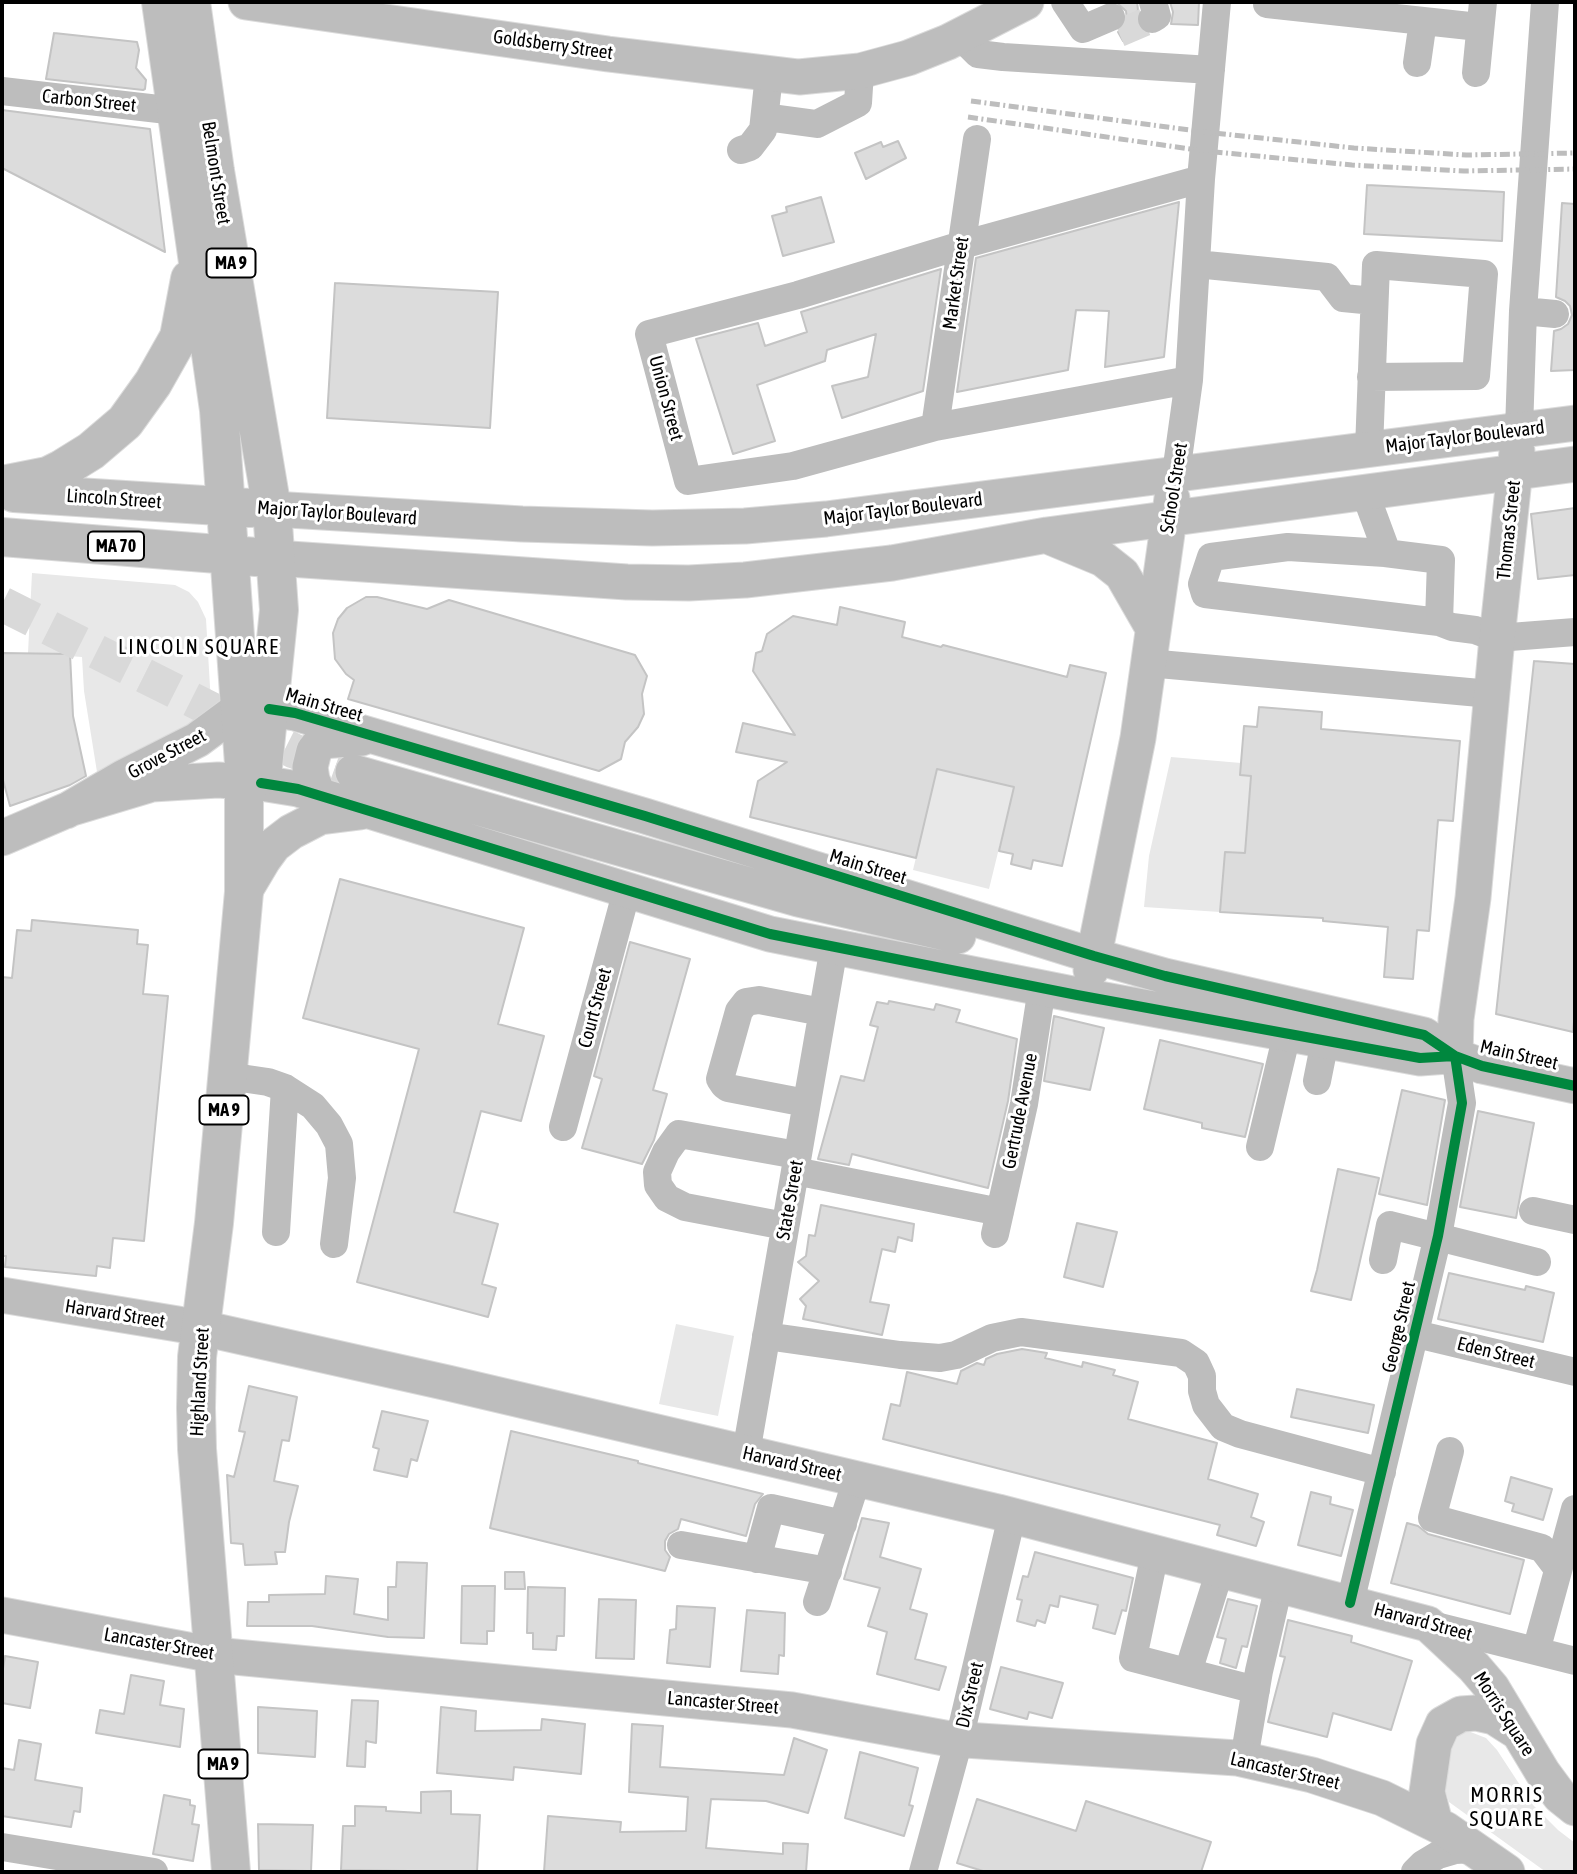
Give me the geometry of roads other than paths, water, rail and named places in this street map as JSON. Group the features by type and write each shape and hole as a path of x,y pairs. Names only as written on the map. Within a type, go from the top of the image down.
{"highway":[{"name":"Belmont Street","path":"177,8 176,111 219,410 227,506"},
{"name":"Belmont Street","path":"177,8 215,171 272,509"},
{"path":"2,485 48,476 73,462 108,437 137,407 179,337 195,250"},
{"name":"Lincoln Street","path":"2,492 227,506"},
{"name":"Major Taylor Boulevard","path":"227,506 272,509"},
{"name":"MA 9","path":"227,506 230,555 254,709 253,782"},
{"name":"MA 9","path":"254,709 279,610 272,509"},
{"name":"MA 70","path":"2,537 275,558"},
{"name":"Highland Street","path":"232,1872 196,1437 197,1357 227,1076 253,782"}],"main road":[{"name":"Goldsberry Street","path":"246,2 769,75 819,76 860,71 918,55 1026,2"},
{"name":"Major Taylor Boulevard","path":"272,509 508,524 652,528 746,526 825,519 1575,423"},
{"name":"Thomas Street","path":"1455,1056 1456,1019 1473,898 1496,638 1519,430"},
{"path":"275,558 534,578 689,583 745,580 891,563 1047,536 1575,464"},
{"name":"School Street","path":"1092,963 1138,738 1176,473"},
{"path":"1047,536 1103,559 1122,574 1153,628"},
{"name":"Main Street","path":"254,709 295,713 691,831 1092,963 1165,976 1424,1035 1455,1056 1482,1066 1575,1086"},
{"name":"Grove Street","path":"66,811 124,777 254,709"},
{"path":"319,796 310,767 314,751 323,741 372,737"},
{"path":"353,772 798,899 1092,963 1284,1033"},
{"name":"Grove Street","path":"2,838 66,811 152,784 193,781 253,782"},
{"name":"Main Street","path":"253,782 319,796 770,934 1420,1058 1455,1056"},
{"path":"244,892 262,860 274,845 290,832 320,817 370,811"},
{"name":"Harvard Street","path":"2,1295 202,1328 746,1453 1012,1516 1428,1624"},
{"name":"Lancaster Street","path":"2,1615 214,1655 792,1710 959,1740 1244,1759 1349,1785 1389,1801 1435,1824 1488,1863"},
{"name":"Morris Square","path":"1428,1624 1474,1667 1492,1688 1551,1784 1575,1808"},
{"path":"1435,1824 1427,1792 1434,1744 1443,1724 1461,1714 1476,1713 1494,1717 1516,1731"}],"street":[{"name":"School Street","path":"1176,473 1189,380 1201,179 1217,2"},
{"path":"1261,2 1423,21 1481,15 1476,72"},
{"name":"Thomas Street","path":"1519,430 1523,311 1545,2"},
{"path":"1417,63 1423,21"},
{"path":"960,36 978,54 1211,70"},
{"path":"765,117 817,124 858,103 860,71"},
{"path":"741,150 750,147 763,130 769,75"},
{"name":"Carbon Street","path":"2,91 176,111"},
{"name":"Market Street","path":"935,427 977,139"},
{"name":"Union Street","path":"1189,380 935,427 793,466 688,481 649,334 798,295 962,245 1201,179"},
{"path":"1196,264 1327,277 1343,298 1374,301"},
{"path":"1369,449 1371,377 1376,265 1484,274 1476,376 1371,377"},
{"path":"1523,311 1555,314"},
{"path":"1365,493 1385,553"},
{"path":"1439,622 1441,560 1385,553 1288,547 1211,557 1202,584 1205,594 1439,622 1496,638 1575,632"},
{"path":"1148,663 1491,694"},
{"name":"Court Street","path":"563,1127 627,890"},
{"name":"State Street","path":"746,1453 834,947"},
{"name":"Gertrude Avenue","path":"796,1163 997,1223 1024,1104 1042,988"},
{"path":"806,1103 729,1088 720,1079 739,1011 746,1002 759,1000 822,1012"},
{"path":"1260,1146 1284,1033"},
{"path":"1317,1081 1325,1041"},
{"name":"George Street","path":"1350,1603 1438,1236 1462,1102 1455,1056"},
{"path":"227,1076 268,1082 285,1088 313,1106 329,1125 339,1144 342,1178 334,1244"},
{"path":"276,1232 285,1088"},
{"path":"785,1226 685,1207 667,1198 658,1185 657,1172 666,1152 679,1134 796,1163"},
{"path":"1533,1211 1575,1220"},
{"path":"1383,1259 1390,1225 1537,1262"},
{"path":"766,1336 940,1358 956,1356 992,1338 1021,1332 1181,1353 1196,1363 1202,1376 1206,1405 1223,1427 1240,1434 1382,1472"},
{"name":"Eden Street","path":"1416,1334 1575,1372"},
{"path":"1450,1451 1432,1518 1542,1548 1558,1569"},
{"path":"817,1602 857,1479"},
{"path":"757,1559 771,1508 843,1524"},
{"path":"1536,1651 1575,1509"},
{"name":"Dix Street","path":"923,1872 959,1740 1012,1516"},
{"path":"681,1545 828,1571"},
{"path":"1155,1553 1133,1658 1256,1690"},
{"path":"1188,1672 1220,1570"},
{"path":"1244,1759 1279,1585"},
{"name":"Harvard Street","path":"1428,1624 1575,1661"},
{"path":"2,1847 154,1872"},
{"path":"1415,1872 1438,1854 1455,1850 1488,1863"}],"tunnel":[{"path":"1119,33 1152,19"},
{"path":"2,604 294,751 353,772"}],"railway":[{"path":"971,101 1205,132 1354,148 1466,155 1575,153"},
{"path":"968,117 1204,151 1352,165 1464,171 1575,169"}],"district":[{"name":"LINCOLN SQUARE","path":"199,647"},
{"name":"MORRIS SQUARE","path":"1507,1807"}]}
